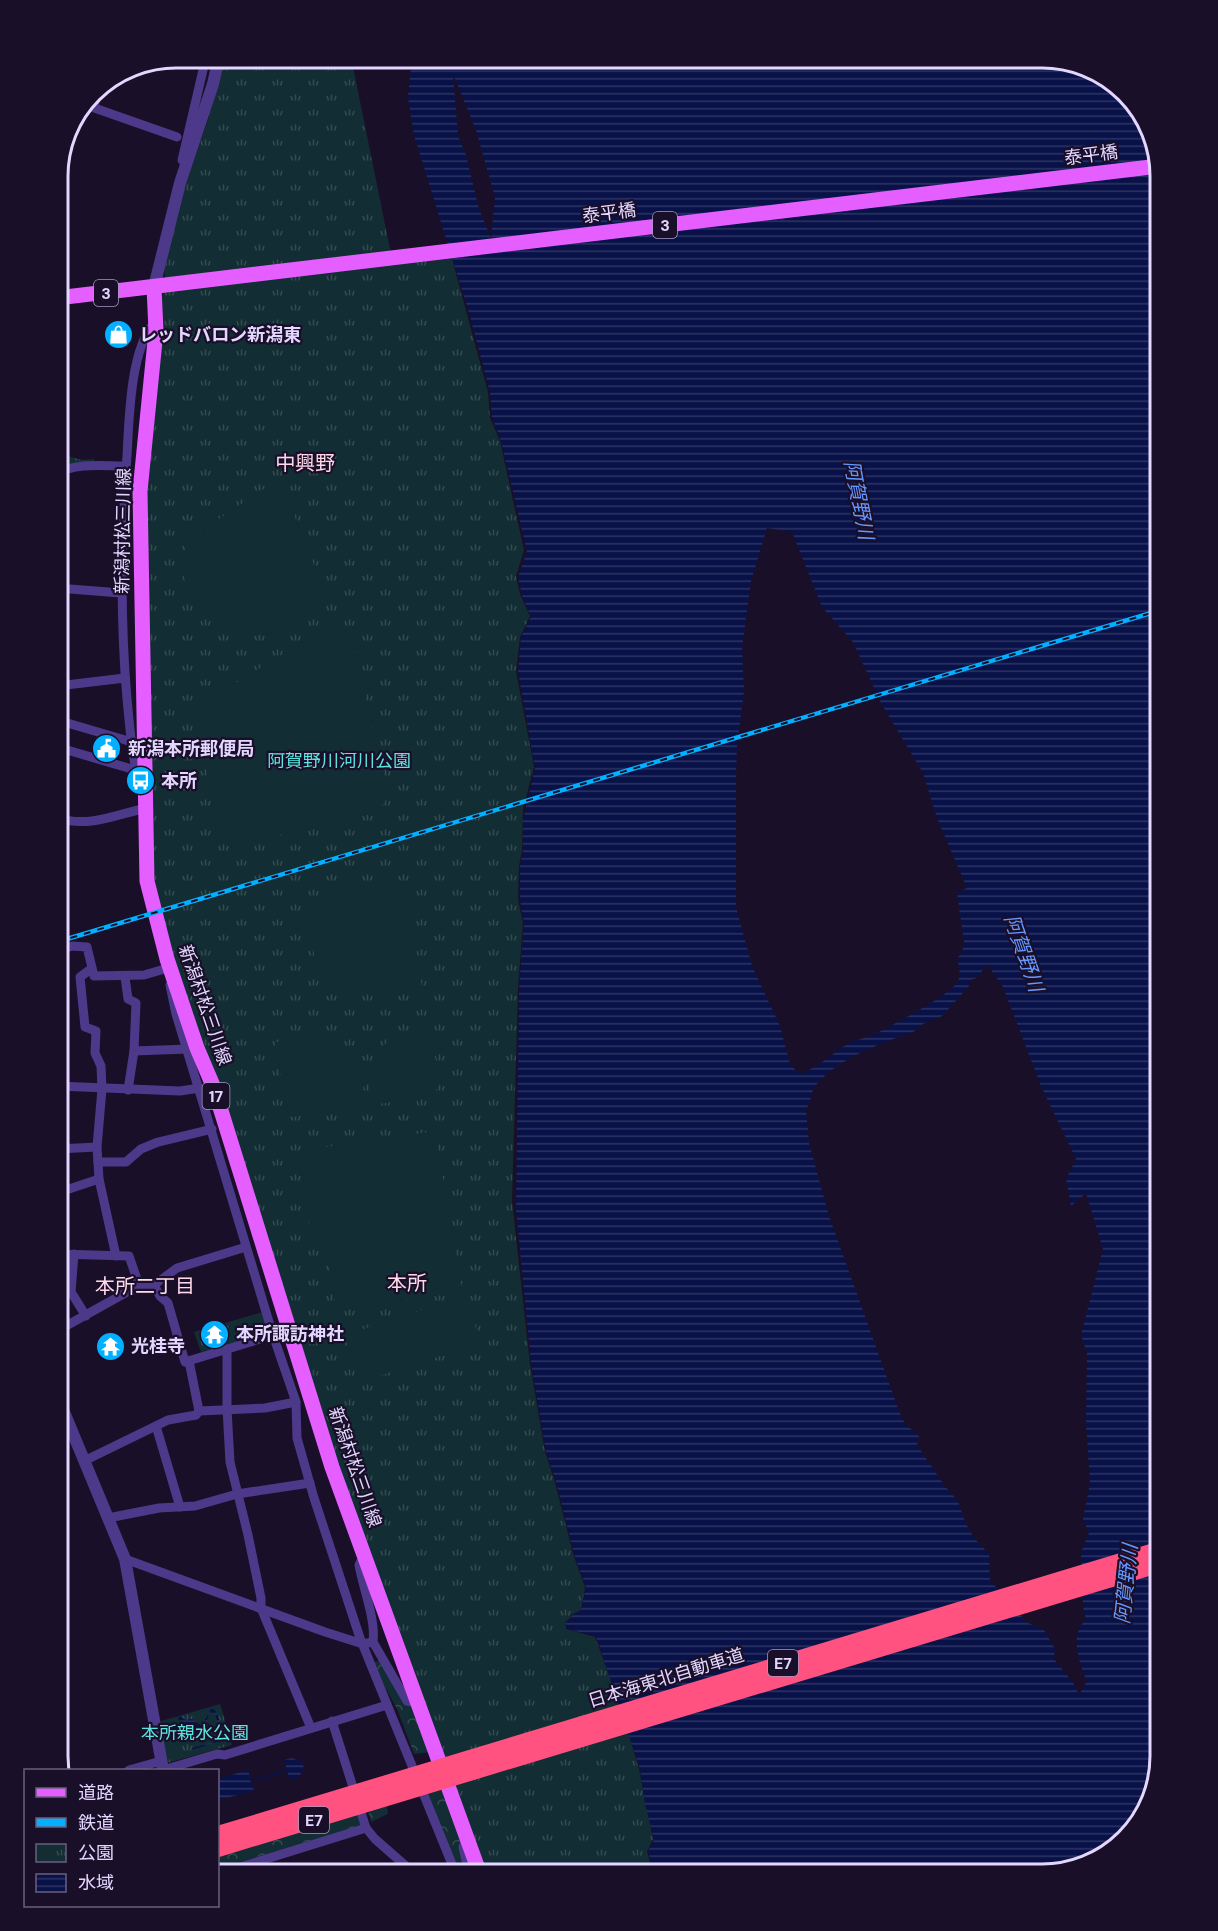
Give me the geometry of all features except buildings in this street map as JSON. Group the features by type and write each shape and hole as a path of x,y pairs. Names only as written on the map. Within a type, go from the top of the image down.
{"highway":[{"name":"日本海東北自動車道","path":"219,1834 1150,1552"},
{"name":"日本海東北自動車道","path":"219,1849 1150,1567"}],"main road":[{"name":"泰平橋","path":"154,287 1150,167"},
{"name":"3","path":"68,297 154,287"},
{"name":"新潟村松三川線","path":"154,287 156,321 140,490 147,881 167,963 197,1048 214,1088 332,1467 476,1863"}],"street":[{"path":"183,174 182,163 204,68"},
{"path":"154,287 183,174 217,68"},
{"path":"93,107 177,137"},
{"path":"68,821 91,823 146,808 135,770 125,678 121,593 129,413 138,357 156,321"},
{"path":"68,468 126,466"},
{"path":"68,589 121,593"},
{"path":"68,685 125,678"},
{"path":"68,723 132,742"},
{"path":"68,750 135,770"},
{"path":"68,947 87,947 94,976 144,975 167,963 171,996 273,1335 296,1402 297,1438 310,1483 368,1643 387,1705 452,1863"},
{"path":"91,969 80,977 82,1009 85,1027 96,1031 95,1053 101,1066 102,1089 97,1147 99,1179 116,1256"},
{"path":"125,977 128,999 136,1003 134,1051 128,1090"},
{"path":"134,1051 188,1049"},
{"path":"68,1087 180,1091 200,1088"},
{"path":"98,1162 126,1162 141,1149 158,1142 212,1129"},
{"path":"68,1148 97,1147"},
{"path":"68,1189 99,1179"},
{"path":"68,1325 109,1301 140,1288 154,1285 177,1269 246,1247"},
{"path":"68,1254 129,1256 140,1288"},
{"path":"74,1254 71,1292 86,1316"},
{"path":"154,1285 160,1296 168,1303 185,1362 273,1335"},
{"path":"227,1349 228,1444 261,1598 261,1608 311,1728"},
{"path":"189,1361 199,1411"},
{"path":"84,1461 168,1420 196,1415 199,1411 265,1408 296,1402"},
{"path":"68,1422 125,1559 162,1767"},
{"path":"156,1426 180,1507"},
{"path":"108,1518 159,1508 195,1506 237,1494 310,1483"},
{"path":"364,1555 359,1565 374,1636 368,1643"},
{"path":"125,1559 261,1608 368,1643 407,1701 418,1703"},
{"path":"140,1769 162,1767 217,1754 225,1755 387,1705"},
{"path":"332,1721 366,1828 403,1863"},
{"path":"253,1863 366,1828"},
{"path":"467,1838 463,1847 467,1863"}],"green space":[{"name":"阿賀野川河川公園","path":"221,68 353,68 391,254 449,248 488,392 490,418 500,441 524,550 516,576 520,594 530,616 520,637 516,671 534,767 523,809 522,851 519,866 518,899 523,923 518,988 512,1201 530,1364 545,1452 574,1557 585,1587 581,1610 571,1615 565,1622 566,1629 595,1637 620,1705 639,1769 653,1839 647,1851 650,1864 484,1863 439,1751 327,1437 174,972 152,882 145,487 167,250"},
{"path":"68,456 82,460 94,459 95,463 68,466"},
{"path":"265,488 285,492 322,585 315,606 297,621 280,632 257,635 231,630 205,615 188,591 180,564 188,540"},
{"path":"335,622 350,634 389,796 376,813 235,845 217,835 198,706"},
{"path":"395,879 407,889 422,987 377,993 347,987 319,968 307,933 306,899"},
{"path":"430,1029 440,1084 432,1096 371,1105 370,1071 374,1057 379,1050 402,1035"},
{"path":"301,1033 329,1037 340,1042 355,1057 362,1075 362,1107 292,1117 287,1114 275,1043"},
{"path":"435,1131 462,1292 336,1311 324,1226 310,1228 298,1151"},
{"path":"465,1296 481,1343 360,1382 345,1335"},
{"path":"263,1312 269,1332 201,1352 194,1332"},
{"path":"382,1659 405,1703 416,1710 431,1752 414,1754 397,1709 372,1663"},
{"name":"本所親水公園","path":"220,1704 232,1745 167,1763 158,1722"},
{"path":"445,1787 462,1828 467,1863 455,1863 426,1793"},
{"path":"387,1806 388,1814 371,1822 368,1811"},
{"path":"360,1813 363,1823 360,1826 238,1863 219,1863 219,1857"}],"water":[{"name":"阿賀野川","path":"411,68 1049,68 1077,73 1114,94 1124,104 1142,134 1150,162 1150,1769 1142,1797 1124,1827 1114,1837 1084,1855 1056,1863 1042,1864 651,1864 648,1851 654,1840 645,1804 640,1769 596,1636 567,1629 565,1623 581,1610 586,1587 575,1557 546,1452 531,1363 516,1208 519,989 524,923 520,900 520,867 523,852 523,820 535,768 518,671 521,637 531,617 518,577 527,551 501,441 492,417 490,392 470,316 414,135 408,97","holes":["453,74 476,130 495,197 491,238 479,209 466,155 458,136","767,528 792,532 822,607 853,642 881,703 923,773 937,818 967,888 957,893 964,942 962,953 957,958 959,975 954,986 910,1015 877,1033 846,1045 818,1065 799,1074 790,1064 780,1026 752,966 736,907 737,746 744,691 742,647 751,581","987,964 1003,987 1041,1086 1076,1159 1066,1179 1071,1206 1086,1193 1103,1249 1081,1335 1087,1353 1086,1421 1090,1483 1083,1519 1089,1533 1081,1552 1083,1607 1086,1619 1078,1633 1077,1641 1079,1658 1087,1681 1079,1695 1074,1684 1054,1659 1055,1649 1044,1630 1026,1622 990,1580 989,1554 974,1538 965,1522 958,1501 944,1485 917,1445 919,1436 905,1424 829,1216 809,1143 806,1109 815,1087 826,1075 861,1052 913,1032 923,1024 942,1016 969,986 970,980 977,978"]},
{"path":"211,1709 215,1710 222,1725 224,1740 191,1750 222,1738 215,1714 210,1712 207,1720 209,1724 207,1734 188,1737 188,1725 178,1719 179,1716 186,1720 191,1719 204,1727 204,1732 207,1733 208,1724 205,1720"},
{"path":"292,1758 302,1762 304,1768 298,1778 290,1780 284,1760"},
{"path":"248,1770 254,1791 219,1800 219,1779"}],"waterway":[{"path":"251,1781 288,1770"}],"railway":[{"path":"68,939 1150,613"}],"place":[{"name":"レッドバロン新潟東","path":"118,335"},
{"name":"新潟本所郵便局","path":"107,749"},
{"name":"本所","path":"140,781"},
{"name":"本所諏訪神社","path":"215,1334"},
{"name":"光桂寺","path":"110,1346"}],"district":[{"name":"中興野","path":"305,463"},
{"name":"本所","path":"407,1283"},
{"name":"本所二丁目","path":"145,1286"}]}
